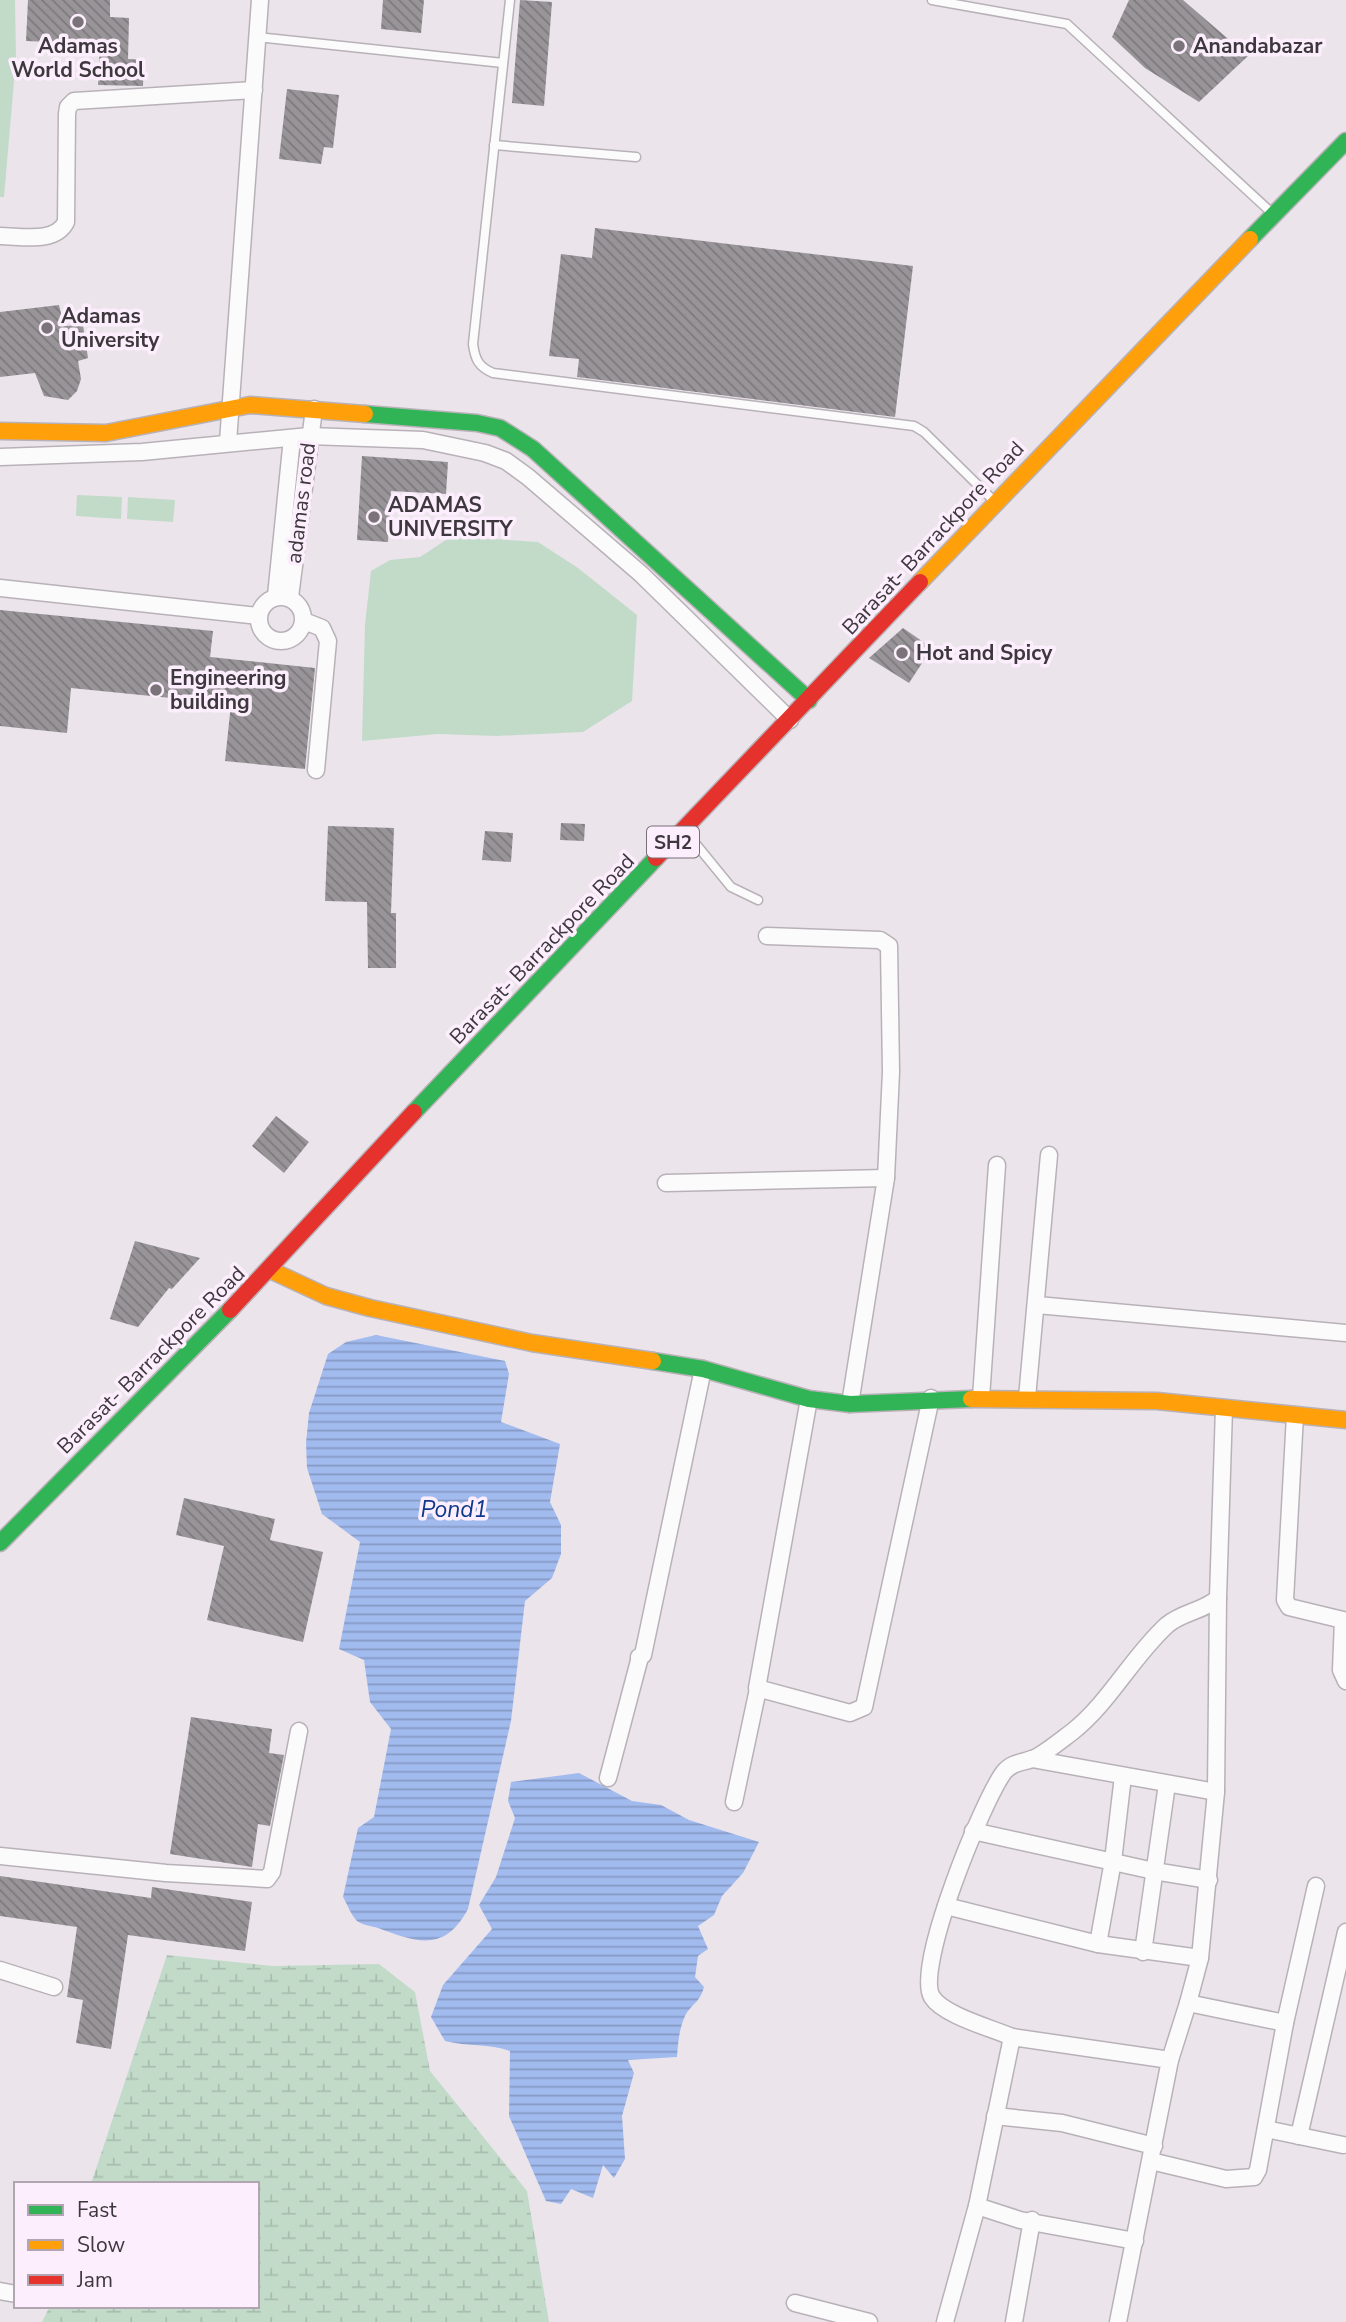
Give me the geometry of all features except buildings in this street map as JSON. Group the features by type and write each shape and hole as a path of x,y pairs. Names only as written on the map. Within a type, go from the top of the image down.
{"street":[{"path":"228,442 260,0"},
{"path":"0,236 46,236 63,228 66,222 67,114 68,107 74,101 254,90"},
{"name":"Barasat- Barrackpore Road","path":"0,1543 270,1270 393,1134 996,502 1346,141"},
{"path":"790,720 641,574 506,461 467,448 423,440 301,437 104,455 6,457 6,430 106,433 250,405 477,423 500,428 517,436 809,699"},
{"name":"adamas road","path":"283,597 301,437 314,409"},
{"path":"0,588 258,616"},
{"path":"283,597 301,607 304,621 298,634 286,641 271,640 261,630 258,616 264,603 283,597"},
{"path":"304,621 323,628 328,642 316,770"},
{"path":"768,936 880,940 889,946 891,1072 886,1178 850,1404"},
{"path":"1027,1398 1049,1155"},
{"path":"981,1398 997,1165"},
{"path":"666,1183 886,1178"},
{"path":"270,1270 326,1296 370,1308 532,1343 703,1370 810,1399 850,1404 931,1398 1157,1401 1346,1420"},
{"path":"1037,1305 1346,1333"},
{"path":"608,1778 640,1657 703,1370"},
{"path":"758,1689 850,1713 864,1707 931,1398"},
{"path":"734,1802 758,1689 810,1399"},
{"path":"1118,2322 1170,2060 1200,1958 1216,1792 1224,1408"},
{"path":"1295,1415 1285,1600 1289,1607 1344,1620 1341,1670 1346,1681"},
{"path":"1170,2060 1012,2037 944,2009 931,1996 928,1972 946,1906 973,1831 1005,1771 1014,1763 1032,1759 1047,1751 1088,1717 1170,1623 1210,1605 1218,1598"},
{"path":"0,1856 166,1873 267,1879 272,1872 299,1731"},
{"path":"1032,1759 1216,1792"},
{"path":"1098,1944 1113,1861 1123,1776"},
{"path":"1143,1952 1167,1784"},
{"path":"973,1831 1154,1871 1209,1880"},
{"path":"995,2116 1062,2123 1226,2179 1254,2177 1258,2170 1285,2023 1316,1886"},
{"path":"946,1906 1098,1944 1200,1958"},
{"path":"1299,2136 1346,1932"},
{"path":"0,1970 54,1987"},
{"path":"1188,2003 1285,2023"},
{"path":"945,2322 977,2206 1012,2037"},
{"path":"1266,2129 1343,2145"},
{"path":"977,2206 1020,2220 1032,2220 1135,2241"},
{"path":"1014,2322 1032,2220"},
{"path":"795,2302 869,2322"}],"lane":[{"path":"510,0 473,344 475,358 483,368 494,373 914,426 924,432 996,502"},
{"path":"932,0 1067,24 1275,215"},
{"path":"257,37 503,63"},
{"path":"494,145 636,157"},
{"path":"685,830 731,887 758,900"}],"green space":[{"path":"0,0 15,0 16,58 4,197 0,197"},
{"path":"77,495 122,497 121,519 76,516"},
{"path":"128,497 175,500 173,522 127,519"},
{"path":"452,536 538,542 578,568 637,615 632,701 583,732 496,736 438,734 362,741 365,624 371,571 390,560 420,557"},
{"path":"167,1955 272,1966 379,1964 415,1992 430,2071 527,2191 549,2322 42,2322 49,2308 259,2308 259,2182 92,2182"}],"water":[{"name":"Pond1","path":"376,1335 505,1361 509,1374 501,1422 560,1444 550,1502 561,1525 561,1554 552,1578 525,1601 511,1721 468,1909 450,1932 429,1940 406,1937 357,1921 343,1897 358,1828 374,1817 391,1729 370,1702 364,1660 339,1649 360,1542 322,1514 307,1468 306,1443 309,1413 328,1354 346,1342"},
{"path":"579,1773 632,1801 661,1805 689,1820 759,1842 743,1873 722,1896 714,1915 698,1926 708,1949 698,1956 695,1977 704,1987 683,2021 677,2057 628,2060 634,2073 622,2116 625,2159 614,2178 603,2165 593,2198 571,2189 561,2204 546,2201 509,2116 510,2051 445,2041 431,2017 443,1985 492,1929 479,1905 496,1877 515,1818 508,1801 511,1782"}],"traffic: fast":[{"path":"1250,239 1346,141"},
{"path":"365,414 477,423 500,428 533,449 809,700"},
{"path":"414,1112 656,858"},
{"path":"0,1543 230,1310"},
{"path":"653,1361 703,1369 809,1399 850,1404 971,1399"}],"traffic: slow":[{"path":"920,582 1250,239"},
{"path":"0,431 106,433 250,405 365,414"},
{"path":"270,1270 326,1296 370,1308 532,1343 653,1361"},
{"path":"971,1399 1157,1401 1346,1420"}],"traffic: jam":[{"path":"656,858 920,582"},
{"path":"230,1310 414,1112"}],"place":[{"name":"Adamas World School","path":"78,22"},
{"name":"Anandabazar","path":"1179,46"},
{"name":"Adamas University","path":"47,328"},
{"name":"ADAMAS UNIVERSITY","path":"374,517"},
{"name":"Hot and Spicy","path":"902,653"},
{"name":"Engineering building","path":"156,690"}]}
